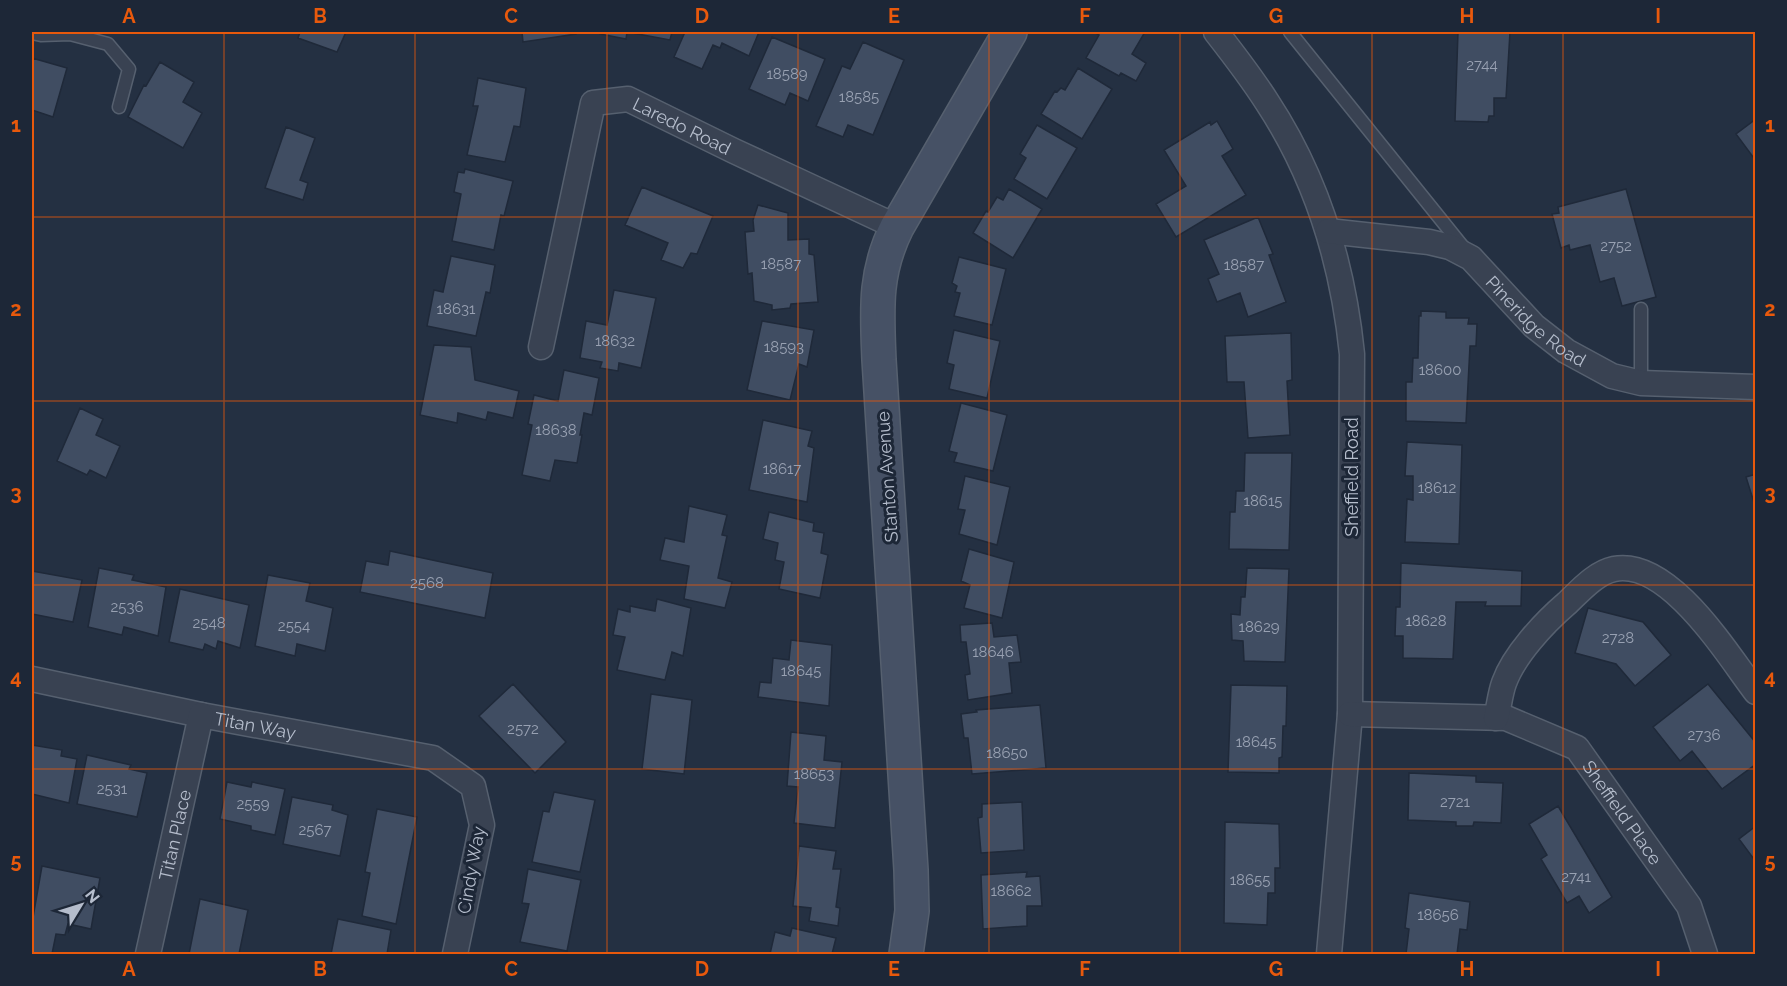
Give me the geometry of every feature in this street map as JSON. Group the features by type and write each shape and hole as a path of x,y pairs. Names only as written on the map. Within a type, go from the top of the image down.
{"street":[{"name":"Stanton Avenue","path":"906,954 912,911 911,870 877,299 883,261 897,227 1010,32"},
{"name":"Sheffield Road","path":"1216,32 1263,95 1288,138 1319,203 1348,313 1352,354 1350,714 1329,954"},
{"name":"Laredo Road","path":"541,347 592,103 628,99 897,227"},
{"name":"Pineridge Road","path":"1328,231 1429,242 1450,247 1471,258 1534,326 1566,351 1611,376 1641,383 1755,387"},
{"path":"1496,718 1505,682 1520,655 1552,616 1594,579 1611,570 1631,568 1658,579 1673,590 1703,622 1755,692"},
{"name":"Titan Way","path":"32,679 201,715 433,758 473,786"},
{"name":"Sheffield Place","path":"1350,714 1506,718 1577,748 1689,906 1705,954"},
{"name":"Titan Place","path":"148,954 201,715"},
{"name":"Cindy Way","path":"455,954 482,825 473,786"}],"lane":[{"path":"1290,32 1471,258"},
{"path":"32,33 70,34 108,44 129,69 119,107"},
{"path":"1641,309 1641,383"}],"building":[{"path":"300,32 346,32 337,52 298,38"},
{"path":"522,32 576,32 576,34 523,42"},
{"path":"600,32 627,32 626,39 600,34"},
{"path":"627,32 672,32 670,40"},
{"path":"685,32 759,32 749,56 722,43 720,48 713,45 702,69 674,57"},
{"path":"1094,32 1145,32 1132,54 1146,63 1136,81 1121,73 1119,76 1086,58 1099,35"},
{"path":"1458,32 1510,32 1506,98 1494,98 1494,116 1489,116 1488,122 1455,121"},
{"path":"772,37 825,59 808,101 790,93 785,105 749,89"},
{"path":"863,42 904,60 873,135 848,125 843,137 816,126 842,66 850,69"},
{"path":"32,58 67,68 53,117 32,110"},
{"path":"160,62 194,82 183,102 202,113 183,148 128,117 144,85 146,86"},
{"path":"1078,68 1112,89 1082,139 1041,114 1055,91 1061,88 1065,90"},
{"path":"478,78 526,88 520,127 514,126 505,162 467,155 478,106 473,106"},
{"path":"1756,119 1756,161 1736,134"},
{"path":"1217,121 1233,149 1222,156 1246,195 1176,237 1156,204 1186,186 1164,150 1210,122 1211,125"},
{"path":"1037,125 1077,148 1047,199 1014,179 1026,158 1020,154"},
{"path":"286,127 315,138 300,180 308,183 303,200 265,188"},
{"path":"465,169 513,181 504,216 501,215 494,250 452,241 461,194 454,192 458,172 464,173"},
{"path":"642,187 713,216 697,254 691,253 683,268 661,260 668,243 625,225"},
{"path":"1009,189 1042,209 1013,258 973,233 997,197 1003,200"},
{"path":"1626,189 1656,297 1622,306 1614,278 1600,282 1590,245 1570,250 1569,245 1561,248 1552,214 1559,213 1558,207"},
{"path":"758,205 788,213 788,240 809,239 809,254 814,255 818,302 791,304 790,308 772,310 772,305 754,301 752,273 748,274 745,232 754,231 753,220"},
{"path":"1258,217 1273,254 1269,255 1286,302 1248,317 1240,293 1217,302 1208,279 1219,274 1204,240"},
{"path":"451,256 495,265 490,293 486,292 476,336 427,326 434,290 443,292"},
{"path":"959,257 1006,269 992,325 954,316 960,293 955,292 957,286 952,283"},
{"path":"614,290 656,298 641,368 619,363 618,371 600,368 602,362 580,358 586,321 607,325"},
{"path":"1421,311 1446,312 1446,318 1469,318 1468,324 1477,324 1476,346 1470,346 1466,423 1406,421 1406,382 1412,382 1413,358 1418,358"},
{"path":"762,321 814,330 807,367 799,364 790,400 747,390"},
{"path":"954,330 1000,341 987,398 949,389 954,365 947,363"},
{"path":"1291,333 1292,380 1287,381 1290,435 1248,438 1244,382 1227,382 1225,336"},
{"path":"434,345 471,347 475,380 519,391 513,418 488,412 486,420 458,413 457,423 420,415"},
{"path":"564,370 599,378 592,415 584,413 577,463 555,460 550,481 522,475 532,425 528,424 534,395 558,401"},
{"path":"961,403 1007,415 993,471 954,462 957,453 949,451"},
{"path":"80,408 103,419 96,435 120,446 106,478 90,470 87,475 57,461"},
{"path":"763,420 812,431 808,446 814,448 807,502 749,490"},
{"path":"1407,442 1462,445 1459,544 1405,542 1407,499 1413,500 1413,476 1405,476"},
{"path":"1245,453 1292,453 1289,550 1229,549 1230,512 1235,512 1236,491 1244,491"},
{"path":"1756,474 1756,509 1746,477"},
{"path":"965,476 1010,487 997,545 959,534 965,510 958,509"},
{"path":"689,506 727,515 722,535 727,536 718,578 732,582 725,608 684,599 689,566 660,560 665,538 684,542"},
{"path":"769,512 814,523 813,531 824,533 821,553 828,555 820,598 779,589 784,562 775,560 778,543 763,539"},
{"path":"969,549 1014,562 1002,618 964,608 970,585 961,581"},
{"path":"390,551 493,573 485,618 360,592 366,561 388,565"},
{"path":"1401,563 1522,571 1521,606 1485,606 1486,602 1456,602 1453,659 1403,658 1403,636 1395,636 1396,607 1400,607"},
{"path":"99,568 134,575 132,580 166,587 158,636 124,627 122,635 88,627"},
{"path":"1247,568 1289,569 1285,662 1244,661 1243,641 1232,640 1231,614 1240,615 1241,597 1245,597"},
{"path":"32,571 82,580 73,622 32,614"},
{"path":"268,575 310,583 306,601 333,608 325,651 297,644 295,656 255,646"},
{"path":"180,589 249,605 240,648 218,641 216,649 205,644 203,650 169,642"},
{"path":"657,599 691,608 683,656 672,652 665,680 617,670 625,637 613,635 618,609 630,612 630,606 655,611"},
{"path":"1588,608 1643,622 1671,655 1635,686 1616,664 1575,653"},
{"path":"992,623 994,637 1017,635 1021,662 1009,663 1012,693 968,700 965,675 970,674 966,642 961,642 960,625"},
{"path":"791,640 832,645 829,706 758,697 760,682 771,683 773,658 789,660"},
{"path":"513,684 566,742 535,773 479,716"},
{"path":"1708,684 1756,743 1756,764 1722,789 1692,751 1680,761 1653,727"},
{"path":"1231,685 1287,686 1286,726 1283,726 1279,773 1228,772"},
{"path":"651,694 692,700 684,774 642,769"},
{"path":"1040,705 1046,768 972,774 968,738 964,738 961,714 977,712 976,710"},
{"path":"791,732 826,736 824,760 842,762 835,828 794,823 798,787 787,786"},
{"path":"32,745 62,750 61,756 77,759 69,803 32,794"},
{"path":"87,755 131,765 129,769 147,773 137,817 77,804"},
{"path":"1409,773 1476,776 1476,782 1503,783 1501,823 1474,822 1473,826 1456,826 1456,822 1408,820"},
{"path":"227,782 251,787 252,782 285,789 275,835 251,830 251,826 220,819"},
{"path":"554,792 595,800 580,872 532,862 543,811 549,812"},
{"path":"292,797 333,805 332,810 348,815 340,856 283,844"},
{"path":"1022,802 1024,850 981,853 978,818 982,817 982,804"},
{"path":"1558,806 1612,897 1589,913 1579,896 1567,903 1541,859 1547,855 1529,824"},
{"path":"377,809 417,817 396,924 362,916 370,873 365,872"},
{"path":"1225,822 1279,824 1280,868 1275,868 1275,893 1268,893 1267,925 1224,923"},
{"path":"1756,826 1756,862 1739,839"},
{"path":"799,846 836,851 833,869 841,869 836,907 840,908 838,926 809,921 811,908 793,906"},
{"path":"42,866 100,878 91,929 68,924 65,935 56,934 52,954 32,954 32,923"},
{"path":"528,869 581,880 567,951 520,942 529,904 522,903"},
{"path":"1027,872 1026,877 1040,876 1042,906 1027,906 1027,926 983,929 981,875"},
{"path":"1409,893 1470,902 1467,930 1460,929 1457,954 1406,954 1409,929 1405,928"},
{"path":"200,899 248,910 239,954 189,954"},
{"path":"338,919 391,930 387,954 331,954"},
{"path":"792,928 836,938 832,954 770,954 775,932 790,936"}]}
